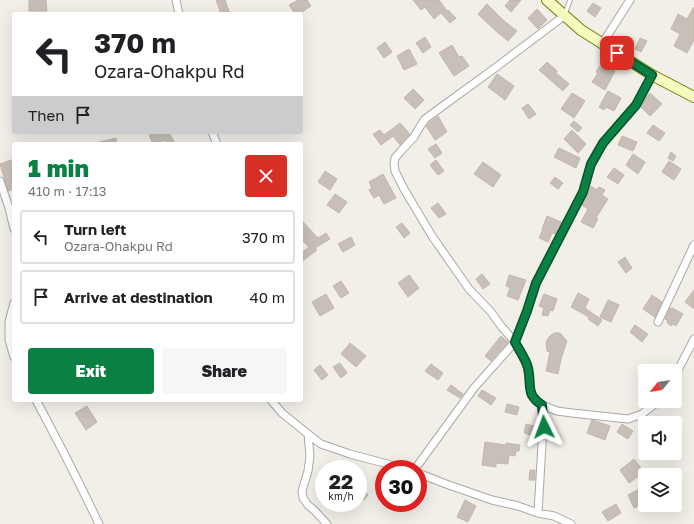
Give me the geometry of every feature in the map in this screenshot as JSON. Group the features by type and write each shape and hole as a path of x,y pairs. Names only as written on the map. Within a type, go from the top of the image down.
{"main road":[{"path":"547,0 581,30 602,44 652,75 694,97"}],"street":[{"path":"176,0 179,12"},
{"path":"602,44 630,0"},
{"path":"564,16 425,119 414,137 395,158 395,170 404,189 432,236 469,289 491,312 500,326 515,342 528,367 531,395 536,401 557,411 628,419 642,414 650,408"},
{"path":"422,460 474,388 515,342 536,283 583,192 591,164 603,143 636,105 652,75"},
{"path":"0,181 12,221"},
{"path":"658,322 694,245"},
{"path":"12,311 9,322 9,340 12,350"},
{"path":"681,364 694,339"},
{"path":"37,402 99,524"},
{"path":"273,402 282,413 321,444 375,461"},
{"path":"538,513 544,427 542,405"},
{"path":"308,434 310,456 308,471 302,492 303,498 327,524"},
{"path":"427,477 492,500 554,516 571,524"}],"lane":[{"path":"564,16 570,0"}],"building":[{"path":"29,0 46,0 47,11 29,11"},
{"path":"216,0 225,0 229,12 220,12"},
{"path":"298,0 307,0 311,6 302,12 302,10 294,12 289,5"},
{"path":"413,0 439,0 447,11 448,10 456,18 450,23 441,13 434,19 425,7 421,10"},
{"path":"510,0 521,0 511,12 505,6"},
{"path":"593,3 601,8 595,17 587,11"},
{"path":"487,4 517,31 508,41 478,14"},
{"path":"694,7 694,40 687,53 674,46 680,34 671,29 678,14 687,19"},
{"path":"537,9 547,20 538,29 528,18"},
{"path":"425,37 431,47 423,53 416,43"},
{"path":"640,38 647,41 641,52 635,49"},
{"path":"385,42 392,52 384,58 377,48"},
{"path":"452,45 459,57 462,56 469,66 454,76 439,53"},
{"path":"409,49 417,64 404,70 397,56"},
{"path":"547,62 557,71 556,73 569,84 563,91 539,70"},
{"path":"602,63 615,71 605,90 592,82"},
{"path":"497,74 514,86 505,100 488,87"},
{"path":"413,89 424,100 415,109 404,98"},
{"path":"608,91 621,98 614,111 606,107 604,110 599,107"},
{"path":"572,93 585,101 574,118 561,109"},
{"path":"650,93 662,104 650,116 641,107"},
{"path":"528,104 536,114 529,119 522,108"},
{"path":"438,116 447,132 435,140 426,126"},
{"path":"574,121 582,128 578,132 570,125"},
{"path":"400,123 410,134 400,145 393,136 381,145 373,134 380,130 384,135"},
{"path":"653,125 665,133 659,141 647,133"},
{"path":"572,130 586,144 578,153 564,139"},
{"path":"170,134 174,142 166,142 165,140 152,142 149,135"},
{"path":"622,136 637,142 633,151 618,145"},
{"path":"116,138 117,142 99,142"},
{"path":"436,144 442,153 435,158 428,149"},
{"path":"559,148 580,158 576,168 554,157"},
{"path":"671,152 676,156 673,161 668,158"},
{"path":"633,154 645,162 638,174 626,165"},
{"path":"12,160 12,190 8,191 0,164"},
{"path":"436,160 444,171 438,175 430,165"},
{"path":"669,161 681,169 674,180 662,172"},
{"path":"483,162 501,175 493,187 474,174"},
{"path":"614,168 624,175 618,184 607,177"},
{"path":"325,171 337,179 330,190 318,182"},
{"path":"383,174 396,198 384,204 379,195 374,198 369,190 372,188 369,182"},
{"path":"555,177 563,183 558,189 550,183"},
{"path":"591,186 597,190 599,187 605,190 602,195 608,199 596,218 598,219 593,228 581,222 588,209 582,205"},
{"path":"335,194 347,202 339,213 327,205"},
{"path":"438,203 446,214 439,218 431,208"},
{"path":"547,216 561,222 555,234 552,233 548,242 539,238"},
{"path":"303,222 318,238 326,233 330,239 315,248 317,250 303,260 303,252 309,247 303,241"},
{"path":"402,223 410,233 404,238 396,227"},
{"path":"351,237 355,245 343,252 338,244"},
{"path":"625,257 632,268 626,273 618,262"},
{"path":"482,274 490,284 483,289 476,279"},
{"path":"409,275 419,288 408,297 398,283"},
{"path":"509,275 526,280 518,300 507,296 510,288 506,286"},
{"path":"341,281 349,293 341,298 333,286"},
{"path":"694,290 694,309 685,302"},
{"path":"578,293 589,299 585,308 602,320 598,326 588,319 589,317 571,307"},
{"path":"326,294 334,308 320,316 312,302"},
{"path":"544,294 557,299 553,311 550,310 548,316 542,315 544,308 539,306"},
{"path":"652,295 662,302 655,317 643,309"},
{"path":"608,300 619,305 611,322 600,317"},
{"path":"670,308 683,314 676,326 673,324 671,326 665,319"},
{"path":"635,325 648,334 642,342 630,332"},
{"path":"554,333 560,333 567,341 558,374 546,371 550,352 547,351 546,342"},
{"path":"501,336 508,342 491,361 485,356"},
{"path":"350,343 366,356 356,367 341,354"},
{"path":"340,363 347,373 341,378 333,367"},
{"path":"431,364 443,373 438,380 425,371"},
{"path":"320,365 328,375 322,380 314,370"},
{"path":"451,385 463,394 460,398 447,390"},
{"path":"482,390 496,398 491,405 478,396"},
{"path":"507,404 519,407 517,415 505,412"},
{"path":"87,406 97,422 86,430 75,413"},
{"path":"592,420 610,426 605,440 587,433"},
{"path":"526,424 537,427 535,436 524,433"},
{"path":"622,424 633,431 628,439 617,432"},
{"path":"485,442 520,445 519,451 516,451 515,456 509,455 508,464 496,463 496,467 482,465"},
{"path":"634,459 641,468 638,468 638,476 629,483 620,470"},
{"path":"530,470 535,470 535,480 529,480"},
{"path":"638,490 638,506 634,508 628,495"},
{"path":"465,500 476,506 468,522 457,517"},
{"path":"616,504 621,513 608,521 602,512"}],"route":[{"path":"544,427 542,405 531,395 528,367 515,342 536,283 583,192 591,164 603,143 636,105 652,75 617,53"}]}
